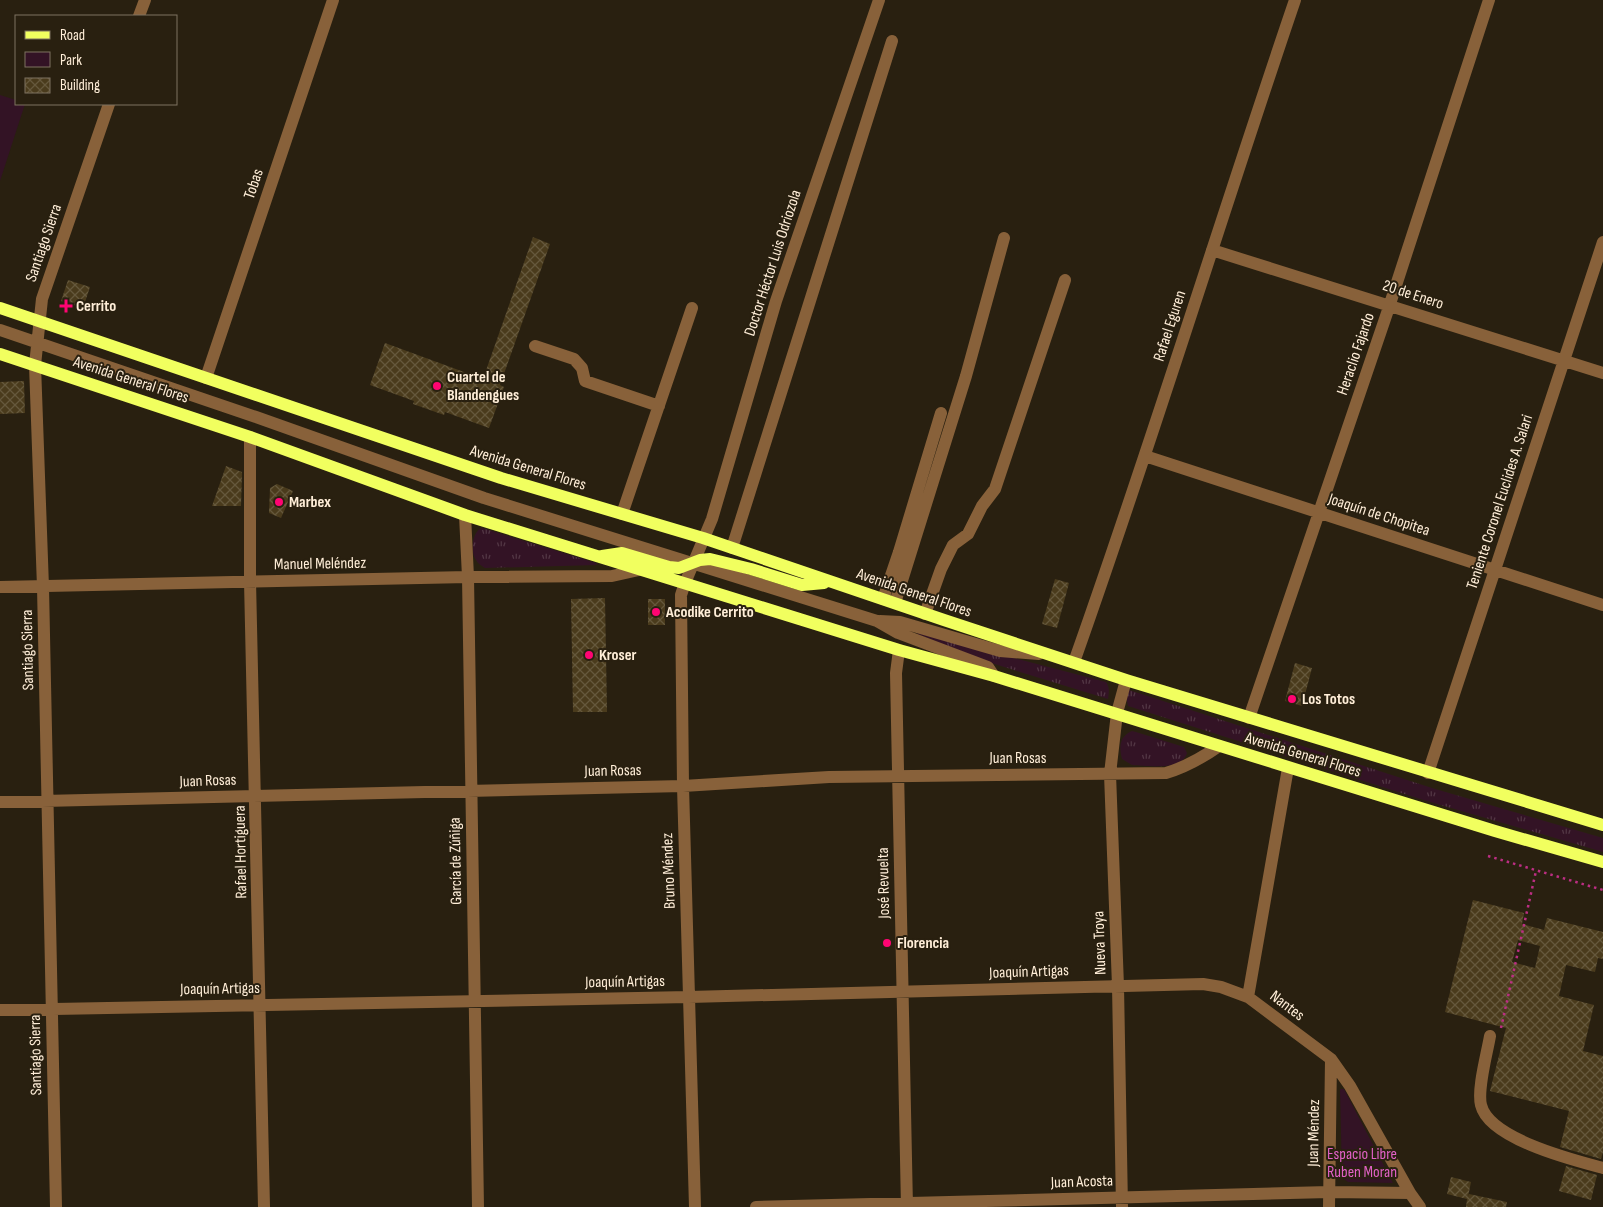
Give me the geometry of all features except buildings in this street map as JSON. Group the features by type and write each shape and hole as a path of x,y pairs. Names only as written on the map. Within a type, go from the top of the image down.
{"main road":[{"name":"Avenida General Flores","path":"0,308 500,478 703,538 834,584 1126,680 1603,825"},
{"name":"Avenida General Flores","path":"0,354 250,437 465,515 899,650 1117,713 1288,768 1603,862"},
{"path":"598,556 622,554 679,568 710,560 725,562 802,585 834,584"}],"street":[{"path":"139,15 144,0"},
{"name":"Tobas","path":"206,378 333,0"},
{"name":"Doctor Héctor Luis Odriozola","path":"703,538 712,519 776,301 879,0"},
{"name":"Rafael Eguren","path":"1074,662 1145,456 1239,164 1295,0"},
{"name":"Heraclio Fajardo","path":"1249,718 1320,512 1489,0"},
{"path":"732,548 892,41"},
{"name":"Santiago Sierra","path":"56,1207 43,586 35,365 42,299 109,105"},
{"path":"889,601 966,376 1004,238"},
{"name":"Teniente Coronel Euclides A. Salari","path":"1428,773 1603,242"},
{"name":"20 de Enero","path":"1212,250 1603,373"},
{"path":"926,614 941,569 953,546 968,534 982,506 995,490 1064,280"},
{"path":"622,514 692,308"},
{"name":"Avenida General Flores","path":"0,330 484,498 877,621 898,633 988,667 994,676"},
{"path":"535,346 574,359 582,368 585,381 659,406"},
{"path":"889,601 899,552 940,413"},
{"name":"Rafael Hortiguera","path":"250,437 250,581 261,1005 264,1207"},
{"name":"Joaquín de Chopitea","path":"1145,456 1603,605"},
{"name":"García de Zúñiga","path":"465,515 468,577 478,1207"},
{"name":"Bruno Méndez","path":"694,1207 683,786 681,595 703,538"},
{"name":"Manuel Meléndez","path":"0,587 468,577 612,576 639,570"},
{"name":"Avenida General Flores","path":"877,621 900,622 1000,651 1048,654"},
{"name":"José Revuelta","path":"899,650 896,673 907,1205"},
{"name":"Nueva Troya","path":"1122,1202 1118,986 1110,774 1117,713 1126,680"},
{"name":"Juan Rosas","path":"0,802 683,786 829,776 1166,773 1201,758 1219,746"},
{"name":"Nantes","path":"1288,768 1248,997 1331,1059 1350,1086 1410,1193 1420,1207"},
{"name":"Joaquín Artigas","path":"0,1010 690,997 1203,984 1221,987 1248,997"},
{"path":"1490,1036 1480,1102 1483,1113 1489,1121 1498,1128 1540,1150 1603,1168"},
{"name":"Juan Méndez","path":"1329,1207 1331,1059"},
{"name":"Juan Acosta","path":"756,1207 1122,1202 1329,1192 1410,1193"}],"path":[{"path":"1488,856 1603,890"},
{"path":"1490,1036 1501,1027 1536,871"}],"green space":[{"path":"0,95 15,100 15,105 25,105 0,181"},
{"path":"482,528 596,563 597,565 485,568 476,560 473,552 474,537"},
{"path":"918,633 1106,682 1109,688 1108,699 988,662"},
{"path":"1129,690 1432,788 1603,838 1603,852 1420,799 1128,706 1126,697"},
{"path":"1132,731 1184,747 1187,753 1184,759 1171,765 1132,765 1122,759 1120,746 1122,739"},
{"name":"Espacio Libre Ruben Moran","path":"1340,1089 1344,1089 1393,1183 1348,1182 1342,1178"}],"place":[{"name":"Cerrito","path":"66,306"},
{"name":"Cuartel de Blandengues","path":"437,386"},
{"name":"Marbex","path":"279,502"},
{"name":"Acodike Cerrito","path":"656,612"},
{"name":"Kroser","path":"589,655"},
{"name":"Los Totos","path":"1292,699"},
{"name":"Florencia","path":"887,943"}]}
